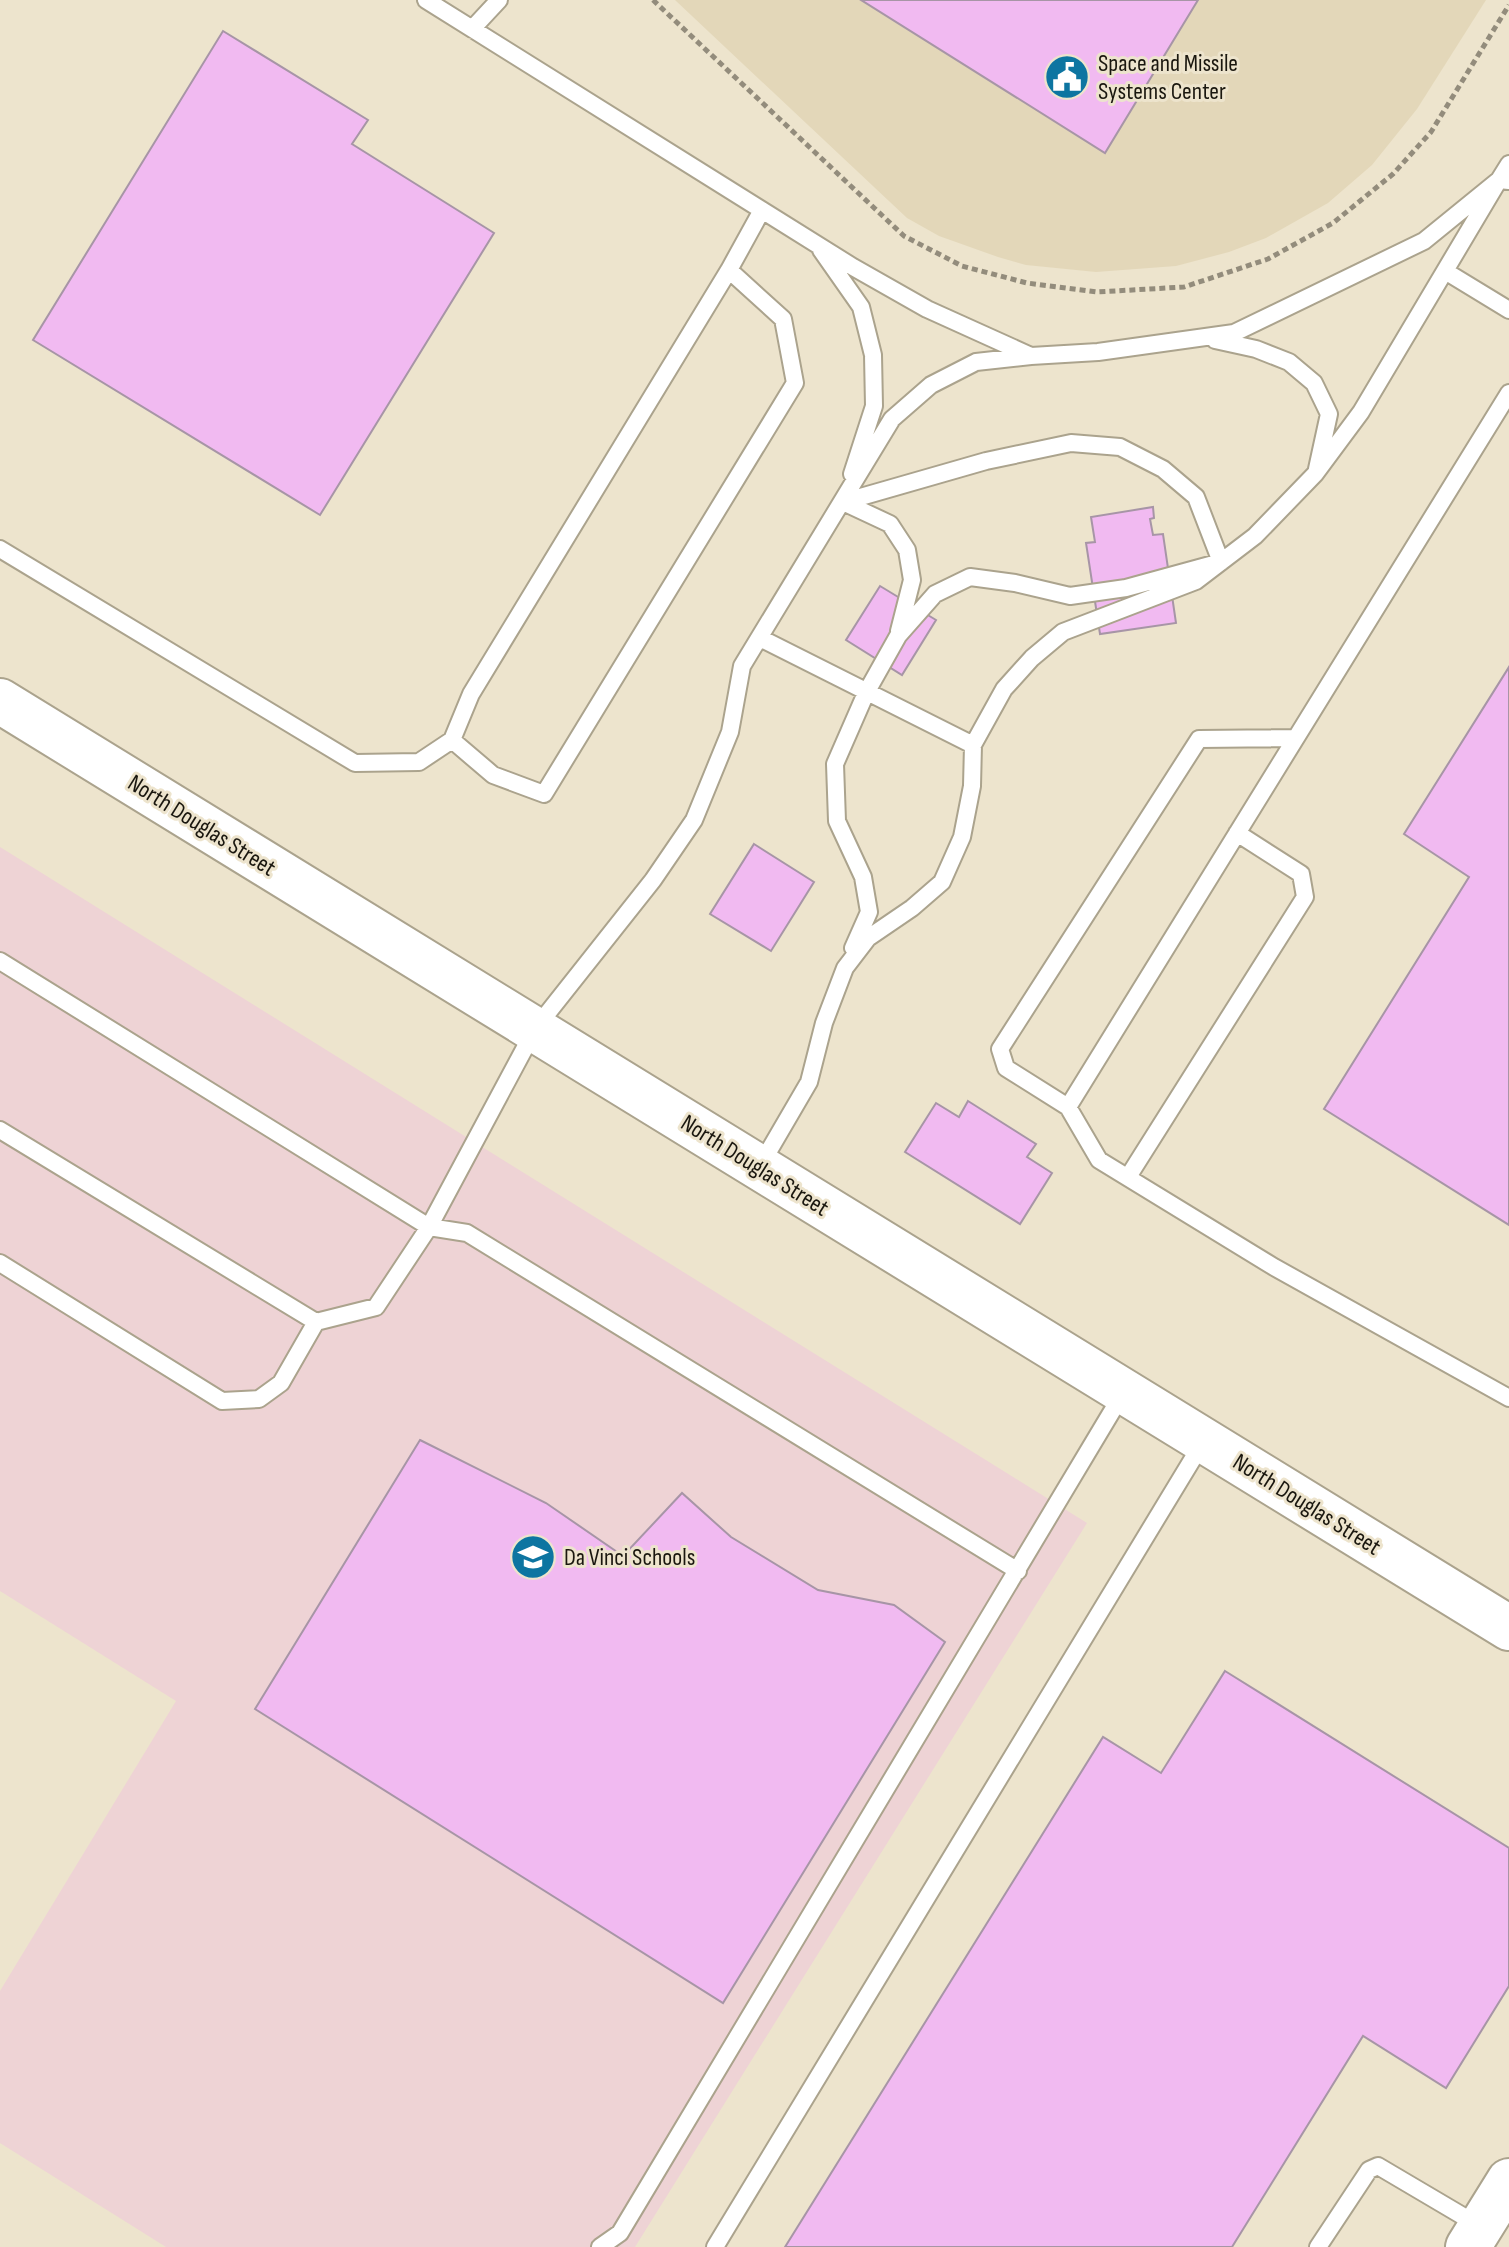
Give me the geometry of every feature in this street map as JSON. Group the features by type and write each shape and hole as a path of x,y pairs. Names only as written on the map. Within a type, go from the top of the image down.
{"main road":[{"name":"North Douglas Street","path":"0,701 1509,1628"},
{"path":"1474,2237 1509,2181"}],"lane":[{"path":"426,0 817,244 927,309 1031,356"},
{"path":"472,29 499,0"},
{"path":"845,968 868,938 912,908 942,882 962,837 972,786 973,745 1004,689 1032,658 1063,632 1196,581 1255,536 1315,474 1361,412 1445,271 1504,180 1509,164"},
{"path":"0,1130 316,1322 376,1307 429,1227 535,1029 653,880 694,820 730,732 742,666 892,419 931,385 976,362 1098,352 1234,333 1424,241 1504,180"},
{"path":"0,549 355,763 419,762 452,740 471,694 729,270 762,210"},
{"path":"817,244 861,307 873,355 874,406 843,502"},
{"path":"452,740 493,775 544,794 795,383 783,319 729,270"},
{"path":"1445,271 1509,310"},
{"path":"1202,337 1267,353 1289,362 1314,383 1329,414 1315,474"},
{"path":"1068,1107 1509,393"},
{"path":"843,502 986,461 1071,443 1120,447 1163,469 1196,497 1221,562"},
{"path":"843,502 890,524 907,550 912,580 898,636"},
{"path":"759,1168 809,1082 824,1023 869,912 863,877 837,821 835,764 866,693 898,636 935,594 970,577 1015,583 1070,596 1126,588 1221,562"},
{"path":"760,638 973,745"},
{"path":"1295,738 1199,739 1000,1049 1006,1068 1068,1107 1099,1160 1274,1267 1509,1398"},
{"path":"1128,1177 1305,897 1301,874 1237,833"},
{"path":"0,961 429,1227 467,1233 1018,1571"},
{"path":"0,1263 222,1401 259,1399 281,1383 316,1322"},
{"path":"600,2247 620,2233 1124,1392"},
{"path":"715,2247 1204,1441"},
{"path":"1318,2247 1369,2170 1378,2166 1474,2237"}],"path":[{"path":"653,0 904,236 962,266 1027,283 1097,292 1184,287 1268,259 1333,223 1393,174 1431,132 1509,5"}],"shaded area":[{"path":"675,0 1486,0 1417,109 1372,165 1328,203 1266,238 1229,252 1176,266 1096,272 1026,265 998,257 939,236 907,218"},
{"name":"Da Vinci Schools","path":"0,847 1087,1523 635,2247 166,2247 0,2143 0,1991 176,1701 0,1591"}],"building":[{"name":"Space and Missile Systems Center","path":"861,0 1198,0 1105,153"},
{"path":"223,31 368,120 352,144 494,233 320,515 33,340"},
{"path":"1153,507 1154,518 1150,519 1153,535 1163,534 1176,623 1100,634 1086,543 1095,542 1091,517"},
{"path":"880,586 936,620 902,675 846,640"},
{"path":"1509,667 1509,1225 1324,1109 1469,877 1404,834"},
{"path":"754,844 814,882 771,951 710,914"},
{"path":"968,1101 1036,1144 1027,1157 1052,1173 1020,1224 905,1152 936,1103 959,1117"},
{"path":"420,1440 546,1503 623,1556 682,1493 731,1537 818,1590 894,1605 945,1642 723,2003 255,1709"},
{"path":"1225,1671 1509,1848 1509,1986 1446,2088 1363,2036 1232,2247 785,2247 1103,1737 1161,1773"}],"place":[{"name":"Space and Missile Systems Center","path":"1067,77"},
{"name":"Da Vinci Schools","path":"533,1557"}]}
